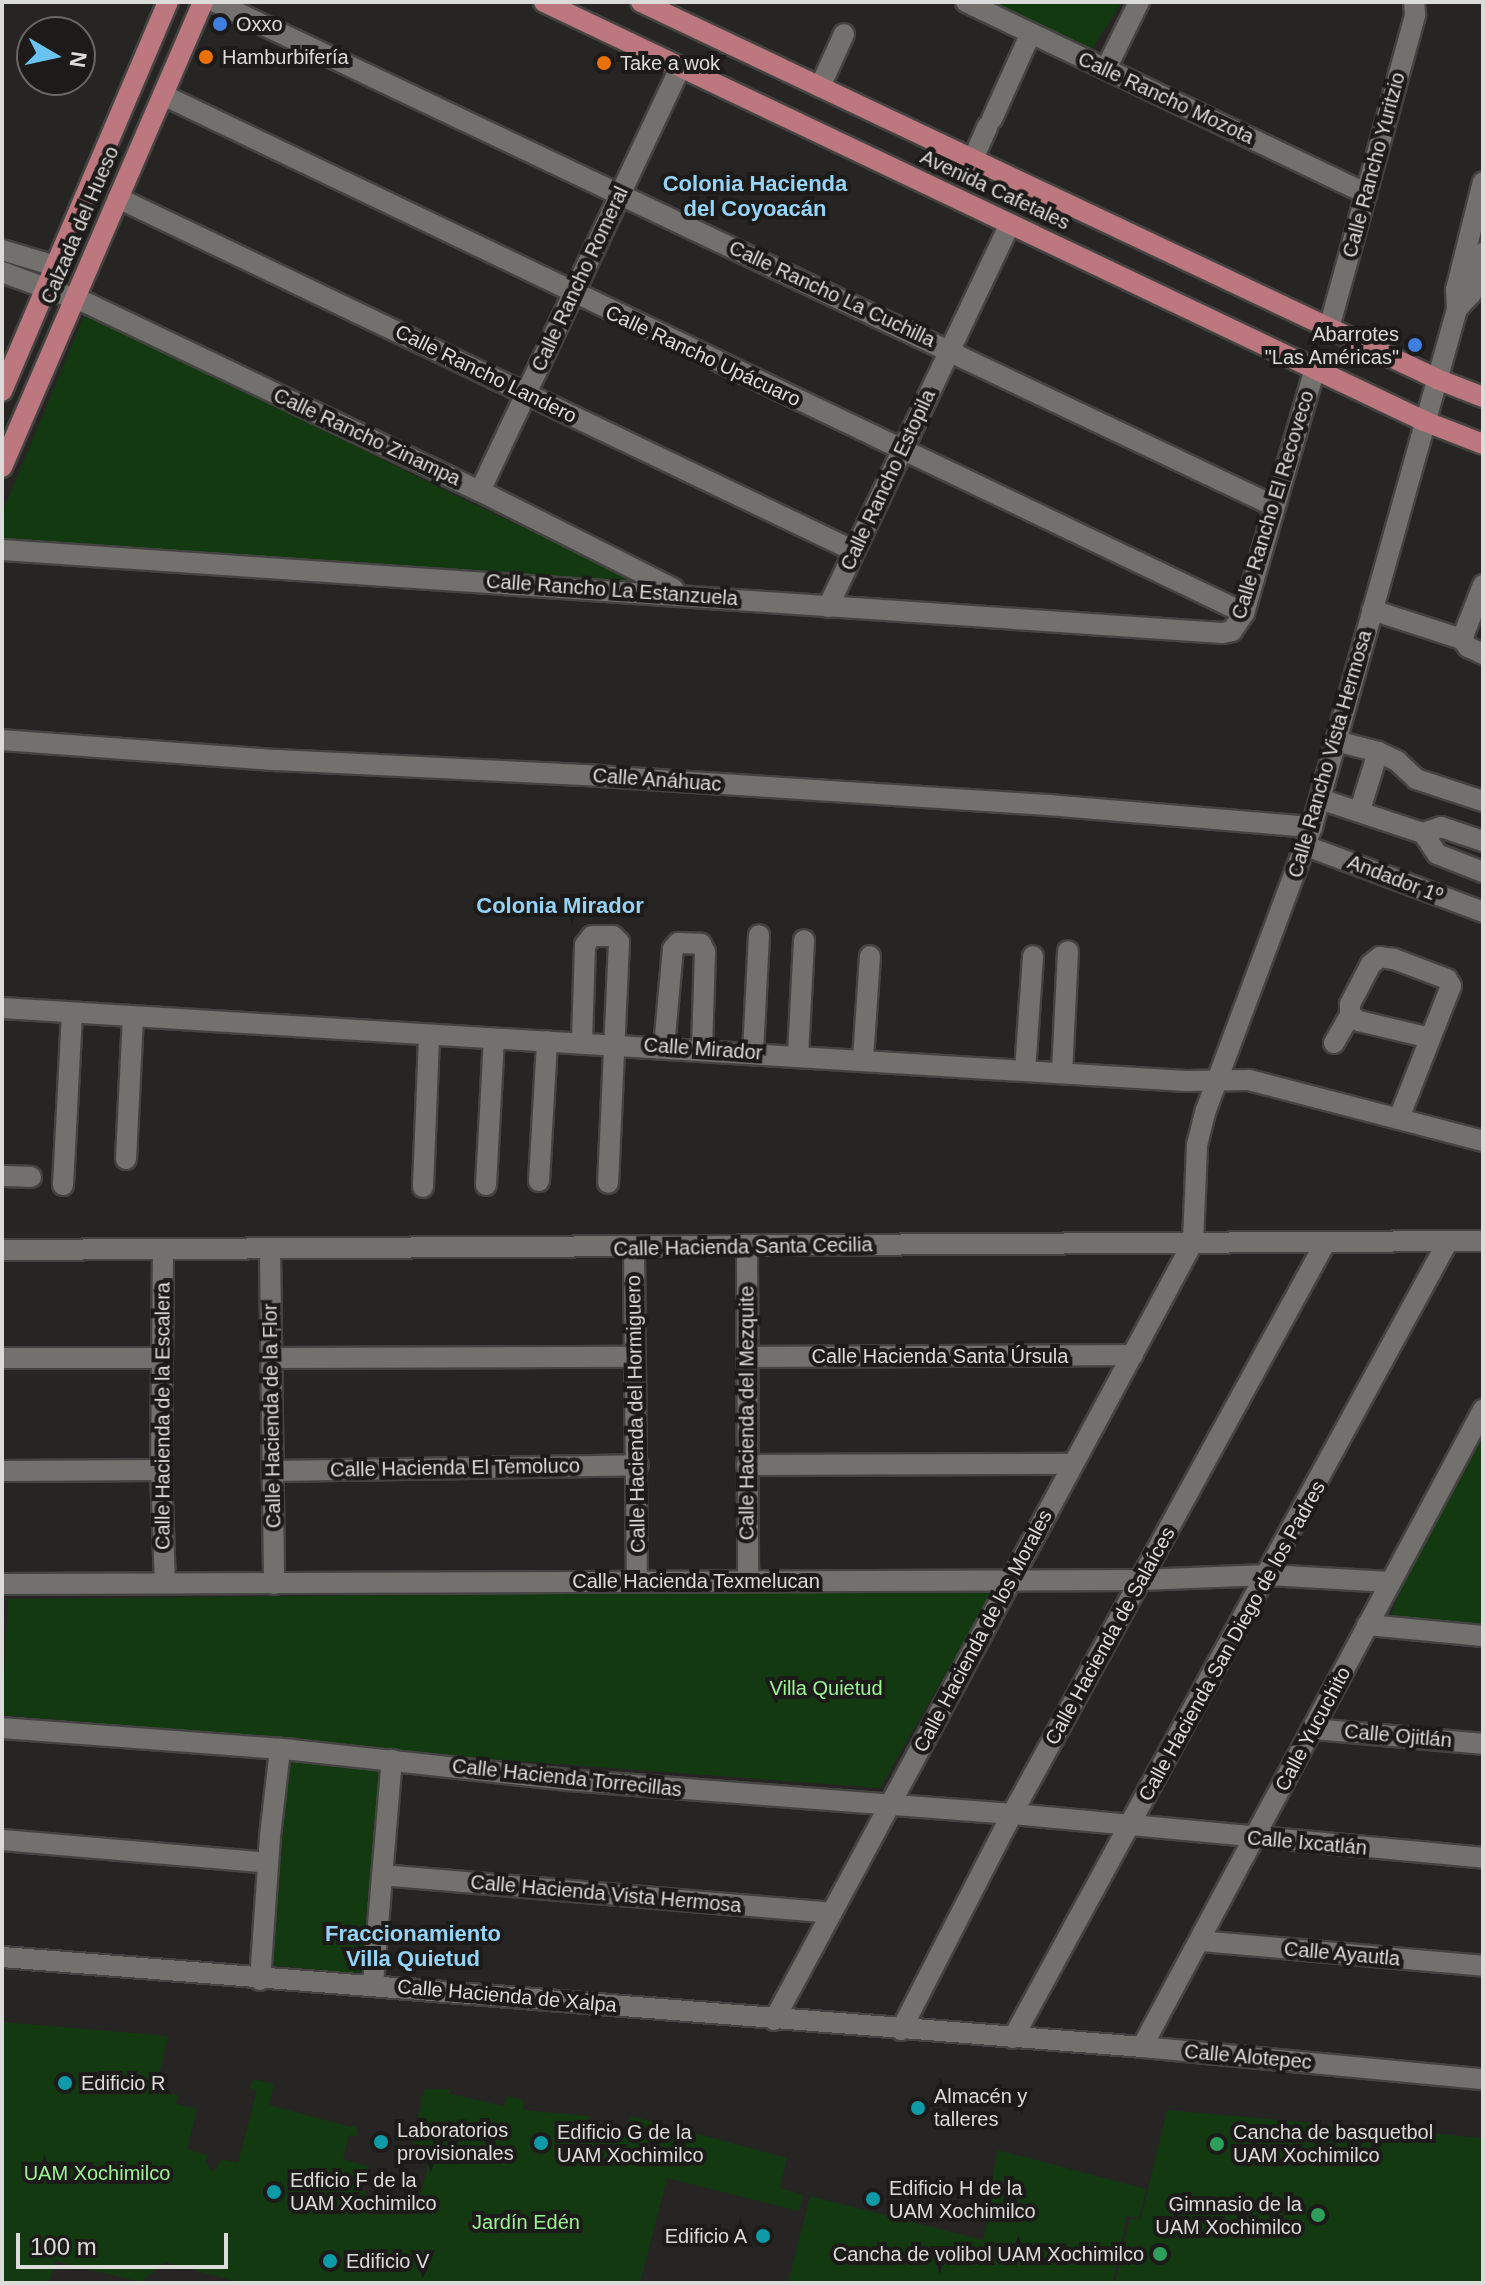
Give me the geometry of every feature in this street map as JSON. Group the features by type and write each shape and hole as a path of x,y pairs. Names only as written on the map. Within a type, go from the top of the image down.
{"main road":[{"name":"Calzada del Hueso","path":"2,391 168,2"},
{"name":"Calzada del Hueso","path":"2,467 203,2"},
{"name":"Avenida Cafetales","path":"544,2 1424,421 1483,444"},
{"name":"Avenida Cafetales","path":"641,2 1437,379 1483,397"}],"street":[{"name":"Calle Rancho La Cuchilla","path":"215,2 1274,506"},
{"name":"Calle Rancho Mozota","path":"966,2 1366,194"},
{"path":"1106,69 1139,2"},
{"name":"Calle Rancho Yuritzio","path":"1329,328 1415,15 1414,2"},
{"path":"820,87 844,34"},
{"path":"973,159 1030,35"},
{"name":"Calle Rancho Romeral","path":"480,491 680,67"},
{"name":"Calle Rancho Upácuaro","path":"163,95 574,295 1244,613"},
{"name":"Calle Rancho Vista Hermosa","path":"1467,298 1483,182"},
{"name":"Calle Rancho Landero","path":"118,198 854,551"},
{"name":"Calle Rancho Estopila","path":"828,607 1010,224"},
{"path":"2,250 55,266"},
{"name":"Calle Rancho Vista Hermosa","path":"1193,1242 1197,1145 1206,1110 1221,1079 1309,837 1424,421 1483,253"},
{"name":"Calle Rancho Zinampa","path":"2,272 74,298 480,491 685,594"},
{"name":"Calle Rancho El Recoveco","path":"1222,633 1232,631 1244,613 1315,369"},
{"name":"Calle Rancho La Estanzuela","path":"2,550 685,594 828,607 1222,633"},
{"path":"1462,639 1483,585"},
{"path":"1372,610 1462,639 1468,647 1483,654"},
{"name":"Calle Anáhuac","path":"2,740 277,760 570,774 1049,805 1309,837"},
{"path":"1336,741 1378,752 1397,761 1416,779 1483,801"},
{"path":"1360,810 1378,752"},
{"path":"1320,799 1423,833 1437,854 1483,872"},
{"path":"1423,833 1441,827 1483,841"},
{"name":"Andador 1º","path":"1309,837 1483,912"},
{"path":"753,1053 759,935"},
{"path":"582,1041 585,945 592,936 613,936 619,942 608,1183"},
{"path":"798,1055 804,940"},
{"path":"664,1047 673,949 678,943 701,944 705,952 702,1050"},
{"path":"1062,1073 1068,951"},
{"path":"863,1059 870,956"},
{"path":"1025,1071 1033,956"},
{"path":"1334,1043 1350,1015 1350,1004 1371,964 1380,957 1394,959 1447,979 1451,986 1399,1118"},
{"name":"Calle Mirador","path":"2,1008 494,1039 582,1041 1186,1081 1249,1080 1483,1141"},
{"path":"63,1185 72,1013"},
{"path":"1350,1015 1359,1021 1430,1038"},
{"path":"126,1159 133,1017"},
{"path":"423,1187 429,1035"},
{"path":"486,1185 494,1039"},
{"path":"539,1181 547,1041"},
{"path":"2,1176 31,1177"},
{"name":"Calle Hacienda Santa Cecilia","path":"2,1250 1193,1242 1324,1245 1483,1241"},
{"name":"Calle Hacienda de los Morales","path":"774,2020 1193,1242"},
{"name":"Calle Hacienda San Diego de los Padres","path":"1013,2038 1132,1826 1447,1243"},
{"name":"Calle Hacienda de Salaíces","path":"901,2030 1012,1814 1324,1245"},
{"name":"Calle Hacienda del Mezquite","path":"747,1246 748,1579"},
{"name":"Calle Hacienda del Hormiguero","path":"634,1248 637,1580"},
{"name":"Calle Hacienda de la Flor","path":"270,1249 274,1584"},
{"name":"Calle Hacienda de la Escalera","path":"163,1250 161,1470 165,1582"},
{"name":"Calle Hacienda Santa Úrsula","path":"747,1357 1133,1355"},
{"path":"272,1358 635,1357"},
{"path":"2,1358 162,1358"},
{"name":"Calle Yucuchito","path":"1142,2047 1483,1410"},
{"path":"747,1465 1072,1464"},
{"name":"Calle Hacienda El Temoluco","path":"273,1471 638,1465"},
{"path":"2,1471 161,1470"},
{"name":"Calle Hacienda Texmelucan","path":"2,1584 1140,1580 1268,1575 1390,1582"},
{"path":"1367,1625 1483,1636"},
{"name":"Calle Hacienda Torrecillas","path":"2,1728 280,1749 569,1780 1132,1826"},
{"name":"Calle Ojitlán","path":"1313,1729 1483,1744"},
{"path":"260,1980 280,1749"},
{"path":"373,1984 392,1760"},
{"name":"Calle Ixcatlán","path":"1132,1826 1483,1858"},
{"path":"2,1840 268,1863"},
{"name":"Calle Hacienda Vista Hermosa","path":"382,1875 830,1913"},
{"name":"Calle Ayautla","path":"1200,1941 1483,1966"},
{"name":"Calle Hacienda de Xalpa","path":"2,1957 260,1980 373,1984 1013,2038"},
{"name":"Calle Alotepec","path":"1013,2038 1483,2079"}],"green space":[{"path":"993,2 1122,2 1091,50"},
{"path":"85,314 473,504 643,583 2,539 2,513"},
{"path":"1483,1438 1483,1626 1390,1618 1401,1587"},
{"name":"Villa Quietud","path":"994,1589 880,1788 383,1751 360,1974 270,1965 290,1740 2,1715 8,1599"},
{"path":"2,2022 168,2036 156,2088 178,2095 176,2104 197,2109 187,2149 207,2155 206,2162 211,2171 217,2169 221,2159 238,2163 257,2090 250,2088 253,2079 274,2084 269,2105 351,2127 356,2125 358,2136 349,2135 343,2159 370,2167 356,2176 365,2191 364,2199 415,2212 430,2160 411,2154 418,2148 407,2133 416,2125 424,2090 444,2089 450,2090 450,2094 504,2106 507,2096 523,2100 523,2110 589,2116 587,2125 626,2134 631,2116 787,2158 780,2188 803,2195 799,2211 667,2178 640,2283 241,2283 165,2262 141,2282 55,2261 49,2283 2,2283"},
{"path":"1167,2110 1483,2138 1483,2283 1115,2283 1130,2219 1141,2219"},
{"path":"998,2150 1146,2189 1139,2218 1127,2216 1113,2283 788,2283 810,2196 983,2240 989,2216 984,2214"}],"place":[{"name":"Oxxo","path":"220,24"},
{"name":"Hamburbifería","path":"206,57"},
{"name":"Take a wok","path":"604,63"},
{"name":"Abarrotes \"Las Américas\"","path":"1415,345"},
{"name":"Edificio R","path":"65,2083"},
{"name":"Almacén y talleres","path":"918,2108"},
{"name":"Laboratorios provisionales","path":"381,2142"},
{"name":"Edificio G de la UAM Xochimilco","path":"541,2143"},
{"name":"Cancha de basquetbol UAM Xochimilco","path":"1217,2144"},
{"name":"Edficio F de la UAM Xochimilco","path":"274,2192"},
{"name":"Edificio H de la UAM Xochimilco","path":"873,2199"},
{"name":"Gimnasio de la UAM Xochimilco","path":"1318,2215"},
{"name":"Edificio A","path":"763,2236"},
{"name":"Cancha de volibol UAM Xochimilco","path":"1160,2254"},
{"name":"Edificio V","path":"330,2261"}],"district":[{"name":"Colonia Hacienda del Coyoacán","path":"755,196"},
{"name":"Colonia Mirador","path":"560,906"},
{"name":"Fraccionamiento Villa Quietud","path":"413,1946"}],"park label":[{"name":"UAM Xochimilco","path":"97,2173"},
{"name":"Jardín Edén","path":"526,2222"}]}
